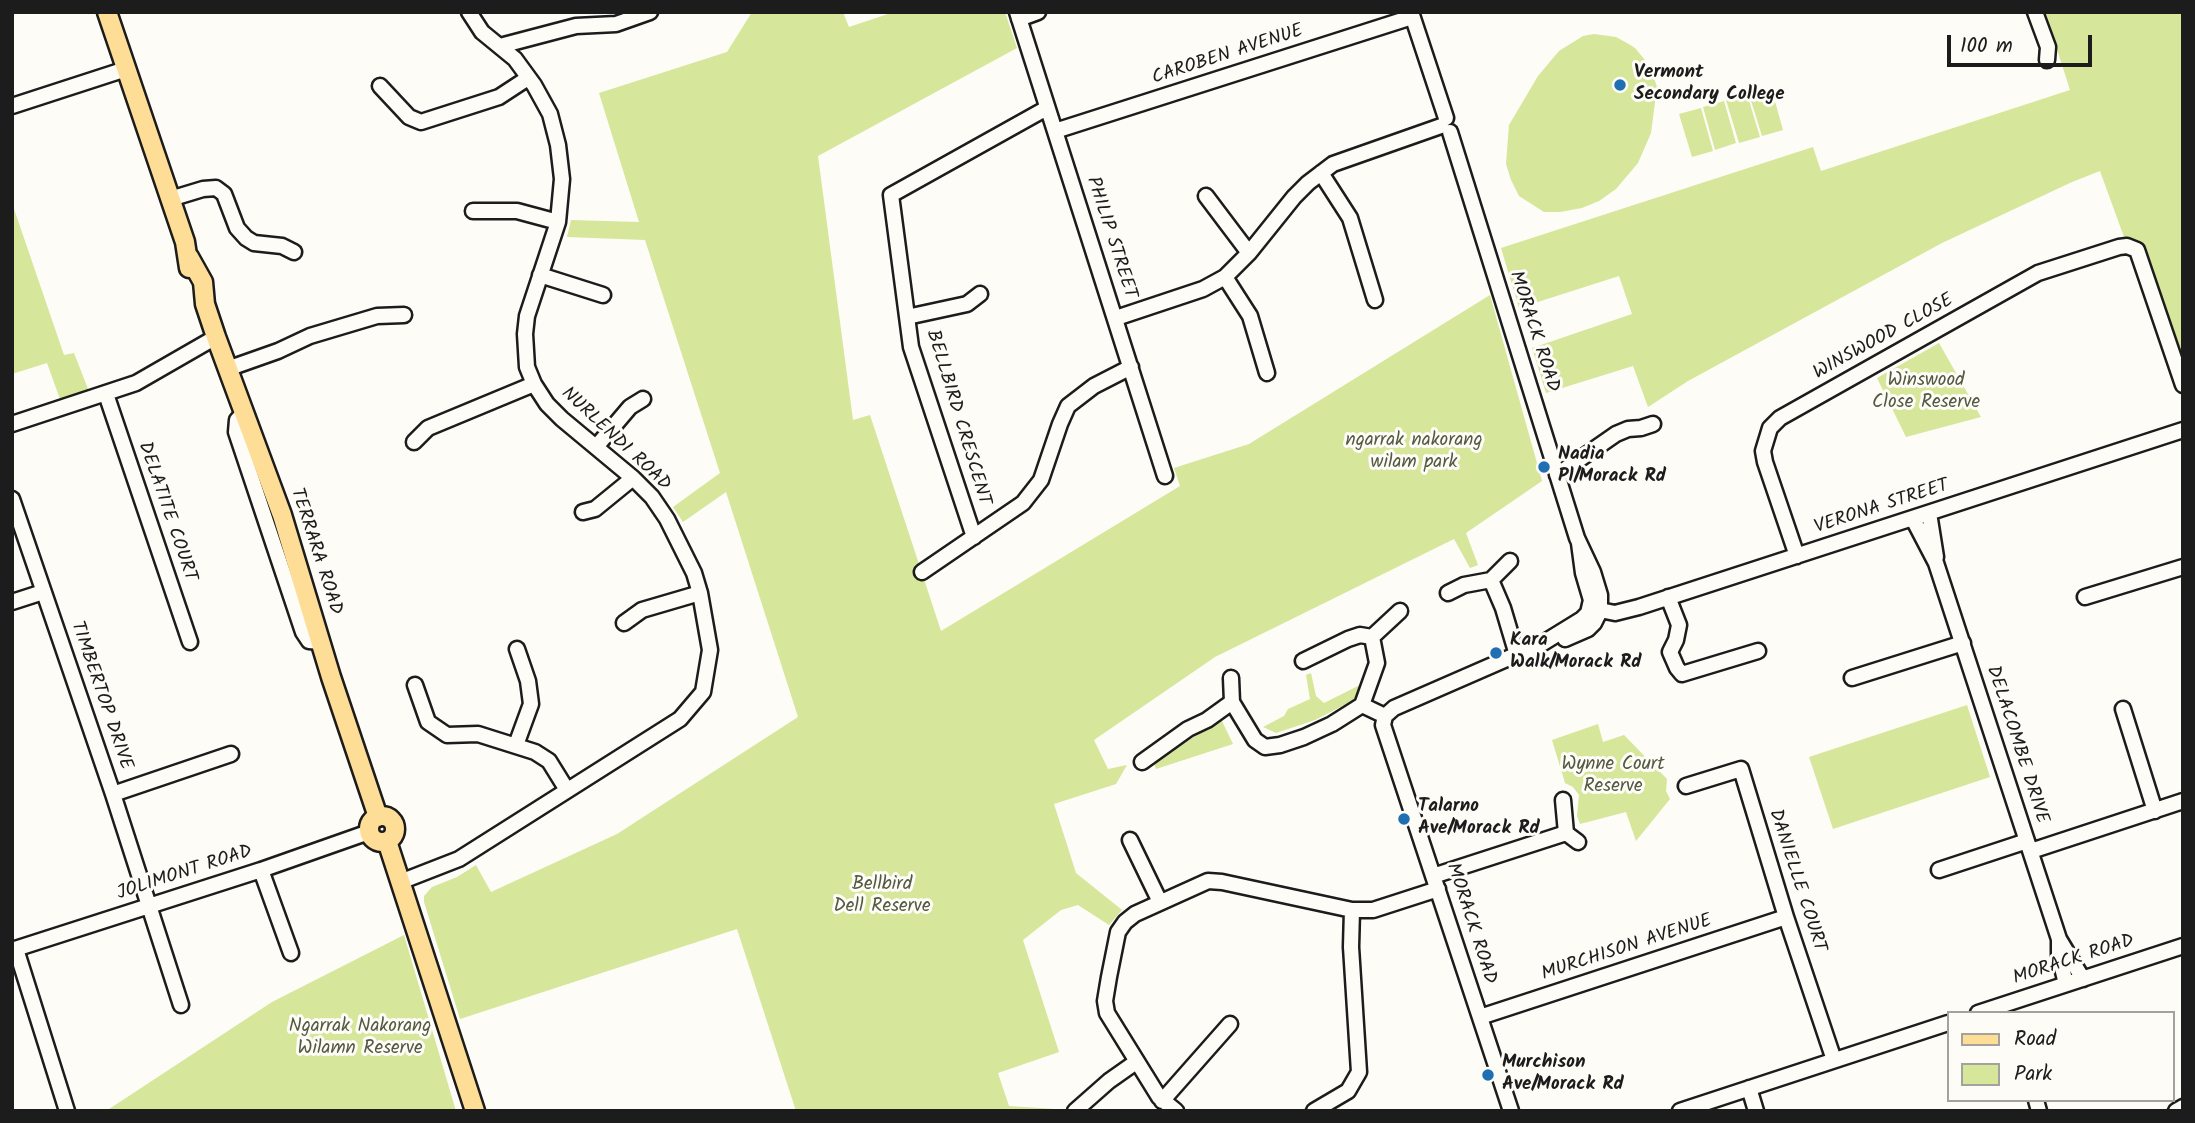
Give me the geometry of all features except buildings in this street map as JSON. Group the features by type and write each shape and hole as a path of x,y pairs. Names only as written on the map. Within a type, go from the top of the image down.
{"main road":[{"name":"TERRARA ROAD","path":"107,12 190,261 203,282 203,299 227,369 282,515 373,824 387,817 395,825 395,834 387,841 400,882"},
{"path":"400,882 475,1111"}],"street":[{"name":"NURLENDI ROAD","path":"400,882 459,859 680,719 702,692 710,650 700,593 690,563 672,527 652,497 633,478 547,404 527,367 527,316 558,222 562,178 558,145 550,114 526,75 515,59 482,32 469,12"},
{"path":"500,46 576,26 615,23 650,12"},
{"path":"1018,15 1038,12"},
{"path":"2035,12 2048,47 2047,60"},
{"name":"PHILIP STREET","path":"1018,15 1165,476"},
{"name":"MORACK ROAD","path":"1411,15 1579,543 1583,573 1595,609"},
{"name":"CAROBEN AVENUE","path":"1055,131 1411,15"},
{"path":"380,86 409,117 421,122 499,97 526,75 523,57 526,44 540,34"},
{"path":"12,106 126,69"},
{"name":"BELLBIRD CRESCENT","path":"974,537 911,347 891,195 1047,108"},
{"path":"1116,318 1203,289 1225,277 1249,253 1294,197 1321,173 1349,157 1446,126"},
{"path":"1321,173 1350,218 1375,300"},
{"path":"170,199 203,188 216,188 224,194 237,228 246,238 254,243 282,246 294,252"},
{"path":"1206,196 1249,253"},
{"path":"473,211 517,211 558,222"},
{"name":"WINSWOOD CLOSE","path":"1797,556 1763,452 1770,428 1780,418 2038,273 2119,247 2127,246 2137,250 2183,385"},
{"path":"540,275 603,295"},
{"path":"1225,277 1250,316 1267,373"},
{"path":"907,317 967,304 980,294"},
{"path":"227,369 278,351 310,336 377,316 404,315"},
{"path":"12,424 136,383 216,337"},
{"path":"922,572 1023,503 1041,480 1068,406 1094,386 1130,367"},
{"path":"414,442 428,428 534,384"},
{"name":"DELATITE COURT","path":"106,394 190,642"},
{"path":"596,447 631,407 643,399"},
{"path":"1557,475 1616,434 1653,424"},
{"name":"VERONA STREET","path":"1595,609 1615,612 1668,597 2183,430"},
{"path":"583,512 595,509 633,478"},
{"name":"TIMBERTOP DRIVE","path":"12,499 113,793 181,1005"},
{"name":"DELACOMBE DRIVE","path":"1929,513 1937,563"},
{"name":"DELACOMBE DRIVE","path":"1913,519 1937,563 2059,939 2082,979"},
{"path":"1448,593 1464,585 1490,580 1510,561"},
{"path":"2085,597 2183,567"},
{"path":"1490,580 1503,608 1517,655"},
{"path":"12,602 43,592"},
{"path":"624,623 642,610 700,593"},
{"path":"1668,597 1679,625 1670,652 1682,674 1758,651"},
{"path":"1362,705 1385,716 1404,703 1543,643 1595,609"},
{"path":"1372,637 1400,611"},
{"path":"1303,661 1348,639 1360,635 1372,637"},
{"path":"1231,678 1232,702 1255,740 1265,747 1280,745 1332,724 1362,705 1377,663 1372,637"},
{"path":"1852,678 1963,643"},
{"path":"516,745 531,704 528,681 517,649"},
{"path":"415,685 428,722 447,734 478,734 535,751 549,761 567,790"},
{"path":"1142,762 1232,702"},
{"path":"2123,709 2155,811"},
{"name":"MORACK ROAD","path":"1385,716 1383,725 1389,744 1511,1111"},
{"path":"113,793 231,754"},
{"name":"DANIELLE COURT","path":"1686,786 1741,768 1786,917 1834,1060"},
{"path":"1176,1111 1162,1101 1107,1013 1105,1001 1118,932 1125,922 1135,914 1208,881 1234,884 1352,910 1373,910 1436,883 1572,838 1563,800"},
{"path":"1939,870 2183,801"},
{"name":"JOLIMONT ROAD","path":"14,950 261,870 373,824"},
{"path":"1130,840 1160,902"},
{"path":"261,870 291,953"},
{"path":"1314,1111 1348,1091 1359,1072 1351,947 1352,910"},
{"name":"MURCHISON AVENUE","path":"1480,1017 1786,917"},
{"name":"DELACOMBE DRIVE","path":"2059,939 2059,955 2067,984"},
{"name":"MORACK ROAD","path":"2005,1009 2067,984 2183,946"},
{"path":"14,950 67,1111"},
{"path":"1162,1101 1230,1024"},
{"path":"1680,1111 1946,1024"},
{"path":"1075,1111 1136,1062"},
{"path":"1749,1088 1756,1111"},
{"path":"2176,1111 2183,1107"}],"green space":[{"name":"Bellbird Dell Reserve","path":"752,12 843,12 849,27 894,12 1005,12 1017,48 818,156 853,420 870,415 941,631 1180,486 1174,468 1249,444 1490,295 1542,481 1466,533 1478,565 1470,568 1454,539 1215,657 1094,740 1108,769 1127,765 1116,784 1054,804 1076,873 1122,910 1109,925 1078,905 1061,910 1023,940 1059,1052 998,1073 1009,1106 1055,1109 1054,1111 796,1111 737,929 460,1019 424,902 424,896 432,887 457,877 476,865 491,892 617,834 798,717 726,492 683,522 673,507 720,473 645,240 567,237 571,220 639,222 599,93 727,52"},
{"path":"2045,12 2183,12 2183,362 2148,254 2142,245 2124,237 2100,171 1942,243 1688,381 1648,407 1633,366 1546,393 1532,348 1632,314 1619,276 1519,308 1501,248 1813,147 1821,171 2070,90"},
{"path":"1594,34 1616,37 1627,43 1635,48 1650,66 1657,87 1651,133 1638,163 1616,189 1599,201 1582,208 1544,212 1519,196 1511,180 1506,164 1509,125 1538,76 1559,51 1583,36"},
{"path":"1771,87 1783,130 1762,136 1749,94"},
{"path":"1747,94 1760,137 1739,143 1726,100"},
{"path":"1724,101 1736,143 1715,150 1703,107"},
{"path":"1701,108 1713,151 1692,157 1679,114"},
{"path":"12,203 64,355 74,353 90,394 61,402 47,363 12,374"},
{"name":"Winswood Close Reserve","path":"1939,343 1981,417 1906,437 1877,378"},
{"path":"1311,673 1316,696 1324,703 1360,685 1354,700 1315,720 1276,733 1263,727 1284,716 1288,709 1310,699 1306,675"},
{"path":"1967,705 1990,777 1833,829 1809,757"},
{"path":"1221,719 1233,744 1156,769 1154,763"},
{"name":"Wynne Court Reserve","path":"1598,724 1603,742 1624,735 1667,779 1666,791 1670,799 1636,841 1626,812 1580,824 1577,816 1579,795 1573,787 1565,783 1552,740"},
{"name":"Ngarrak Nakorang Wilamn Reserve","path":"404,935 456,1111 106,1111 272,1002"}],"place":[{"name":"Vermont Secondary College","path":"1620,85"},
{"name":"Nadia Pl/Morack Rd","path":"1544,467"},
{"name":"Kara Walk/Morack Rd","path":"1496,653"},
{"name":"Talarno Ave/Morack Rd","path":"1404,819"},
{"name":"Murchison Ave/Morack Rd","path":"1488,1075"}],"park label":[{"name":"ngarrak nakorang wilam park","path":"1414,453"}]}
